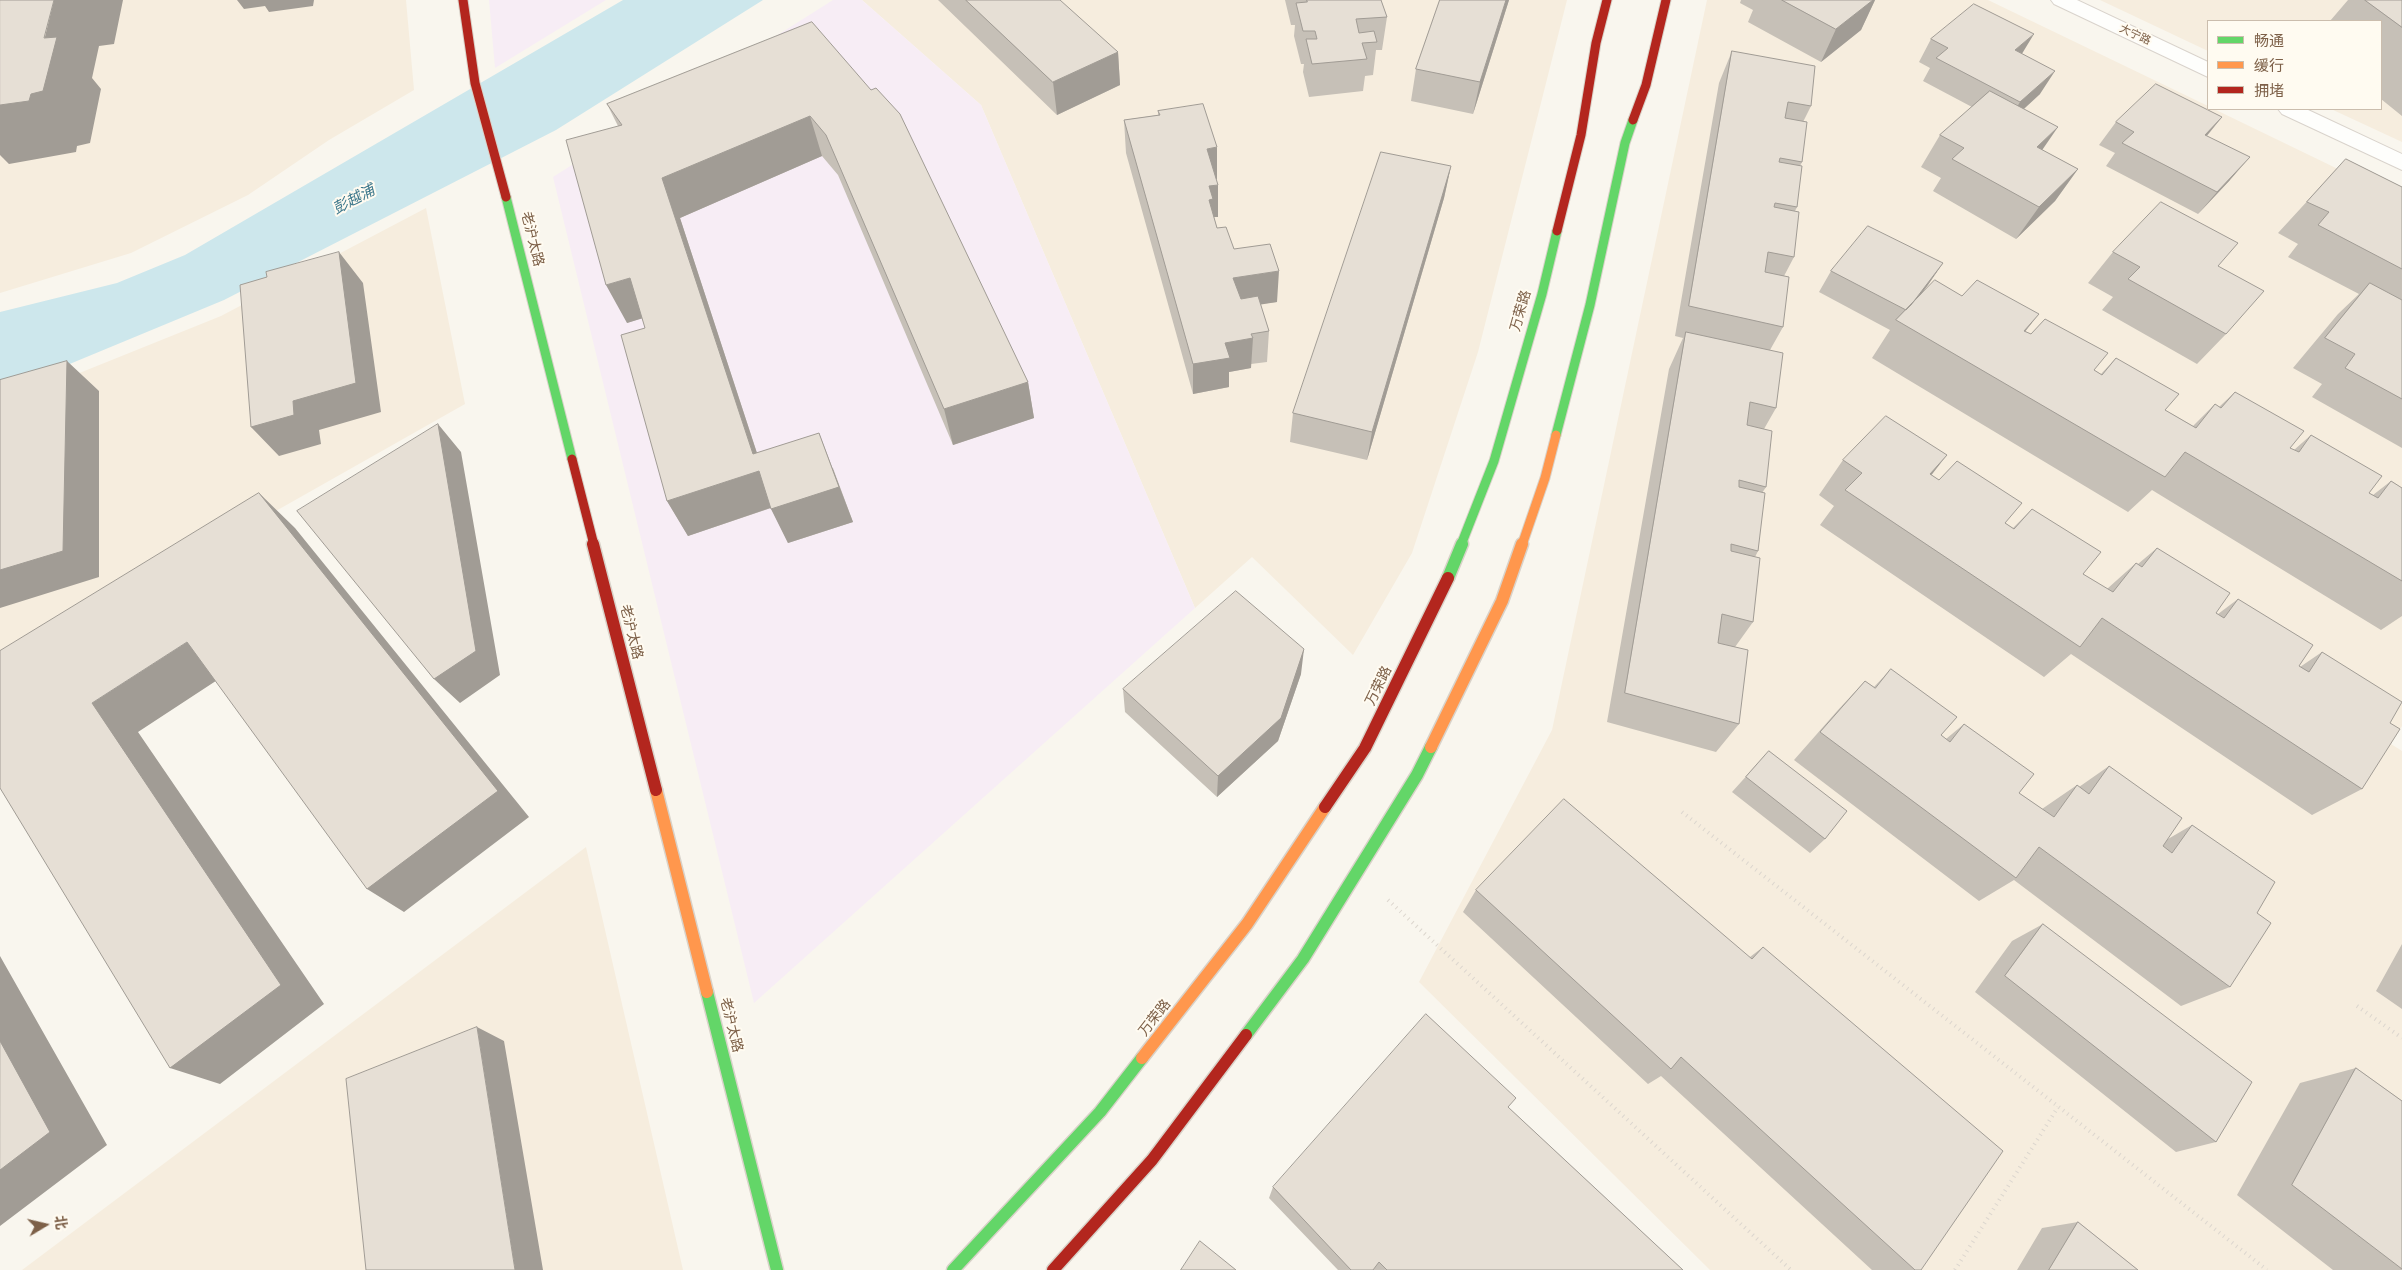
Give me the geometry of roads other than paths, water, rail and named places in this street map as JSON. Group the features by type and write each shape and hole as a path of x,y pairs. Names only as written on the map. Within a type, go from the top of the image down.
{"main road":[{"name":"老沪太路","path":"463,0 475,84 494,150 777,1270"},
{"name":"万荣路","path":"953,1270 1112,1097 1248,924 1365,748 1448,578 1494,461 1542,294 1579,144 1596,43 1607,0"},
{"path":"1053,1270 1152,1160 1303,959 1417,775 1502,600 1546,478 1590,305 1625,143 1646,85 1666,0"}],"street":[{"name":"大宁路","path":"2061,0 2207,70"},
{"path":"2291,110 2402,162"}],"water":[{"name":"彭越浦","path":"623,0 763,0 556,130 224,300 60,368 0,388 0,312 117,283 185,255"}]}
